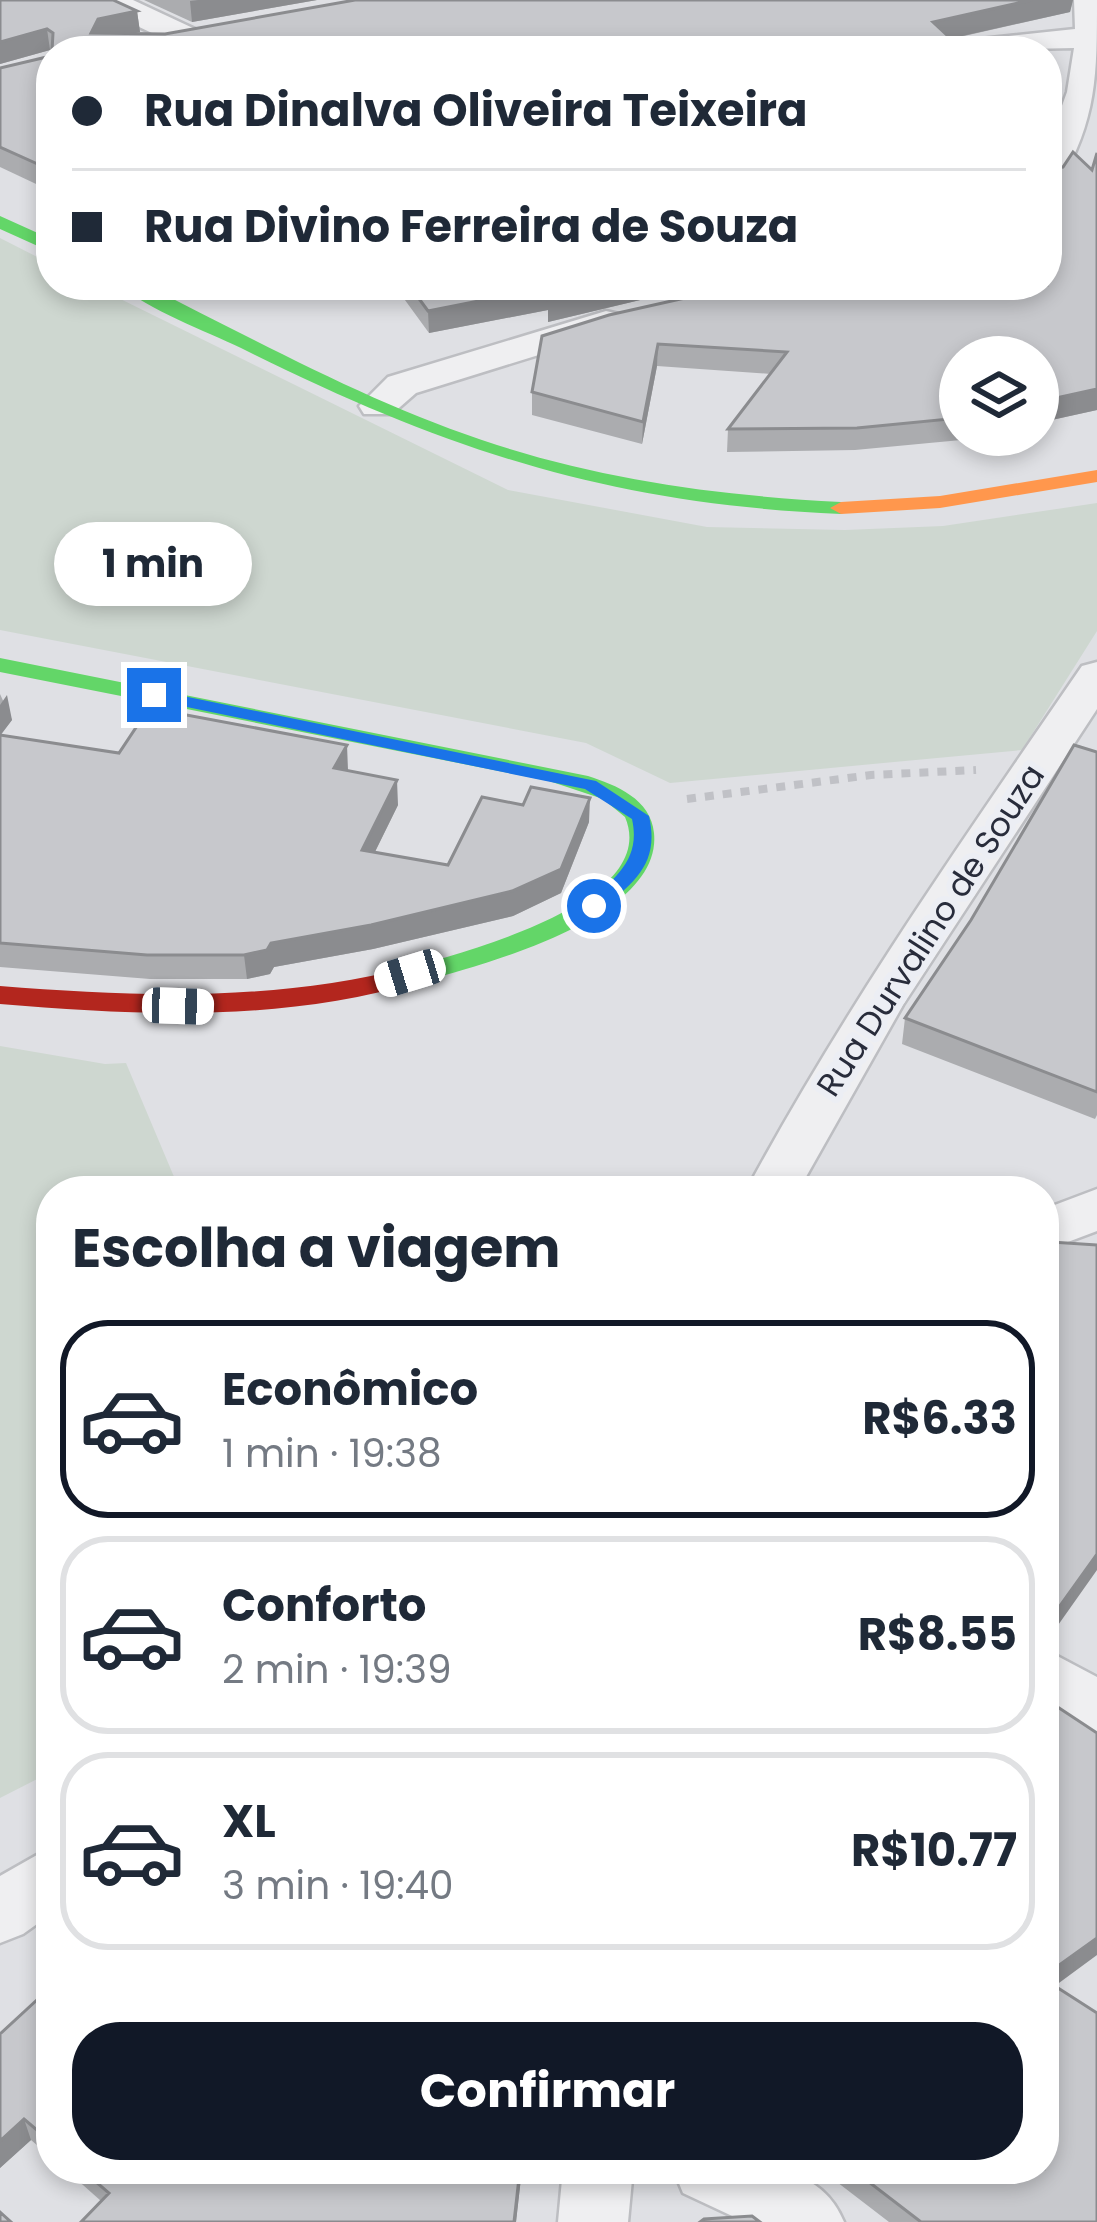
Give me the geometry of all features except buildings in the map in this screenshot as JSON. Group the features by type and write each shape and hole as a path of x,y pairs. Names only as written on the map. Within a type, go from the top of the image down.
{"main road":[{"path":"0,193 36,210"},
{"path":"0,222 36,239"},
{"path":"167,300 478,425 574,454 756,485 825,488 958,478 1097,453"},
{"path":"387,389 490,449 603,479 702,498 804,505 916,505 1097,476"},
{"path":"0,665 549,773 590,784 640,816 644,834 635,872 594,906 531,934 338,995 220,1008 0,995"}],"street":[{"path":"108,0 184,36 224,29"},
{"path":"1062,155 1088,90 1090,0"},
{"path":"1062,39 1092,38"},
{"path":"387,389 640,314"},
{"name":"Rua Durvalino de Souza","path":"780,1176 826,1084 931,919 1097,676"},
{"path":"1059,1225 1097,1209"},
{"path":"1059,1685 1097,1709"},
{"path":"0,1913 36,1888"},
{"path":"593,2222 597,2184"},
{"path":"746,2184 809,2222"}],"path":[{"path":"640,816 701,794 871,775 1034,771"}],"shaded area":[{"path":"0,238 36,256 36,300 122,300 508,490 707,527 943,526 1097,503 1097,631 1022,750 670,783 586,743 0,630"},
{"path":"0,1046 105,1064 126,1063 174,1176 36,1176 36,1780 0,1798"}],"traffic: fast":[{"path":"0,222 36,239"},
{"path":"160,300 359,398 437,431 536,464 687,495 841,508"},
{"path":"0,665 549,773 612,794 636,814 642,844 631,870 610,894 546,931 410,976"}],"traffic: slow":[{"path":"841,508 940,502 1097,476"}],"traffic: jam":[{"path":"0,995 155,1005 258,1003 309,998 410,976"}],"route":[{"path":"154,695 590,784 640,816 644,834 635,872 594,906"}]}
